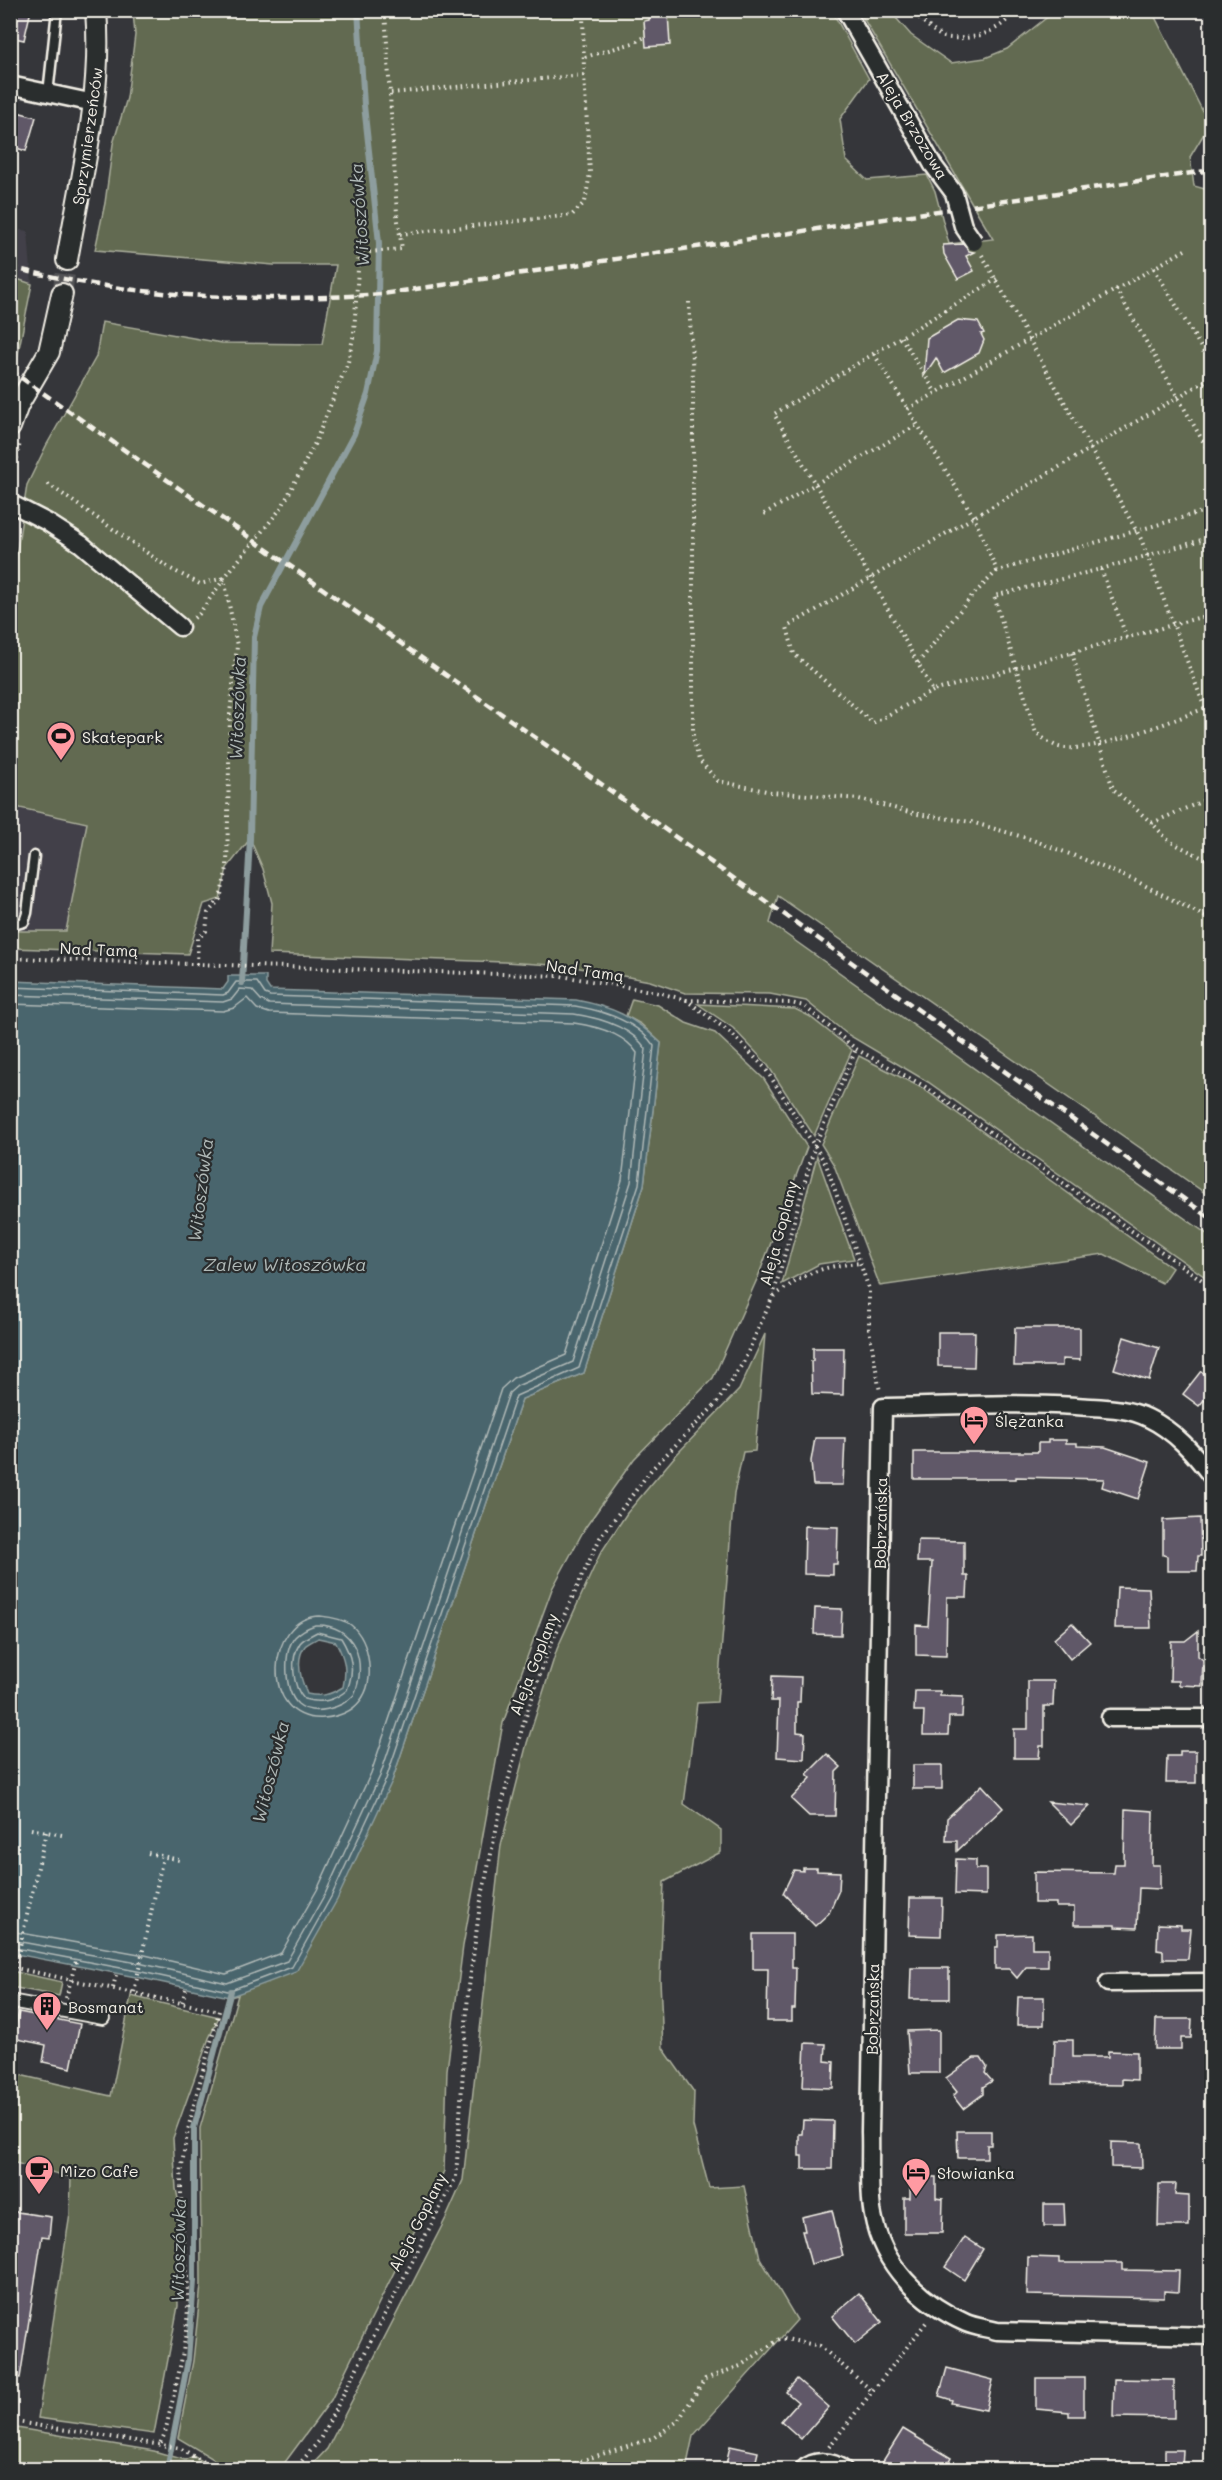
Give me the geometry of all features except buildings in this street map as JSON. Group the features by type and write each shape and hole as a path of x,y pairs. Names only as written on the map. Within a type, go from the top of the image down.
{"street":[{"name":"Sprzymierzeńców","path":"67,260 94,103 99,46 96,10"},
{"name":"Aleja Brzozowa","path":"845,10 933,165 954,193 963,226 974,242"},
{"path":"10,85 94,103"},
{"path":"10,427 18,405 49,352 62,294"},
{"path":"10,503 47,522 81,544 180,627"},
{"path":"883,1407 1050,1405 1127,1411 1148,1418 1173,1433 1196,1454 1212,1477"},
{"name":"Bobrzańska","path":"883,1407 870,2132 873,2215 885,2251 918,2294 938,2308 967,2323 997,2331 1212,2336"},
{"path":"1110,1718 1212,1718"},
{"path":"1108,1983 1212,1982"},
{"path":"10,2001 103,2018"},
{"path":"810,2466 830,2462 844,2469"}],"lane":[{"path":"48,94 57,10"},
{"path":"10,926 24,922 34,855"}],"path":[{"path":"180,627 199,614 224,578 282,507 315,443 348,362 354,333 359,253 402,249 385,10"},
{"path":"400,234 572,215 585,202 590,173 583,10"},
{"path":"911,10 943,36 977,37 1008,21 1015,10"},
{"path":"585,57 633,43 645,37"},
{"path":"391,93 584,75"},
{"path":"1212,159 1212,166"},
{"path":"974,242 997,279 1136,529 1212,727"},
{"path":"908,409 1185,250"},
{"path":"1154,268 1212,366"},
{"path":"933,691 870,577 774,414 997,279"},
{"path":"1116,289 1212,457"},
{"path":"689,303 693,379 693,737 699,760 718,781 771,792 859,799 917,814 971,822 1030,839 1136,881 1212,920"},
{"path":"901,338 936,393"},
{"path":"874,354 974,517 997,571"},
{"path":"1212,377 787,627 794,654 873,723 933,691 1212,614"},
{"path":"764,514 917,425"},
{"path":"10,492 17,453"},
{"path":"48,484 130,542 189,579 200,584 224,578"},
{"path":"918,663 971,597 997,571 1212,508"},
{"path":"1212,537 1101,569 994,596 1036,733 1057,746 1077,748 1099,745 1212,706"},
{"path":"1101,569 1127,638"},
{"path":"197,964 198,938 206,931 208,913 220,899 227,868 230,714 237,646 224,578"},
{"path":"1072,653 1113,789 1152,822 1169,841 1205,859 1212,867"},
{"path":"1152,822 1212,797"},
{"name":"Nad Tamą","path":"10,958 561,976 656,992 686,1000 731,1033 765,1068 826,1164 868,1289 869,1329 883,1407"},
{"path":"686,1000 791,1003 804,1006 856,1049 924,1086 1212,1287"},
{"name":"Aleja Goplany","path":"296,2468 319,2441 456,2178 468,1994 480,1905 501,1807 523,1725 549,1648 600,1538 651,1470 716,1404 743,1363 773,1296 814,1145 856,1049"},
{"path":"773,1296 807,1273 830,1266 861,1263"},
{"path":"30,1829 62,1835"},
{"path":"46,1832 15,1968 219,2011 186,2139 182,2168 188,2320 183,2354 165,2433 160,2444"},
{"path":"148,1853 179,1860"},
{"path":"134,1992 163,1857"},
{"path":"70,1978 76,1961"},
{"path":"113,1988 116,1975"},
{"path":"182,2002 186,1989"},
{"path":"810,2466 938,2308"},
{"path":"564,2469 580,2461 653,2438 678,2421 705,2379 740,2366 781,2338 820,2346 872,2391"},
{"path":"10,2421 180,2448 218,2469"},
{"path":"192,2469 193,2456"},
{"path":"296,2468 351,2467 358,2469"}],"shaded area":[{"path":"10,228 28,231 32,284 11,277"},
{"path":"11,806 87,823 66,931 11,931"}],"green space":[{"path":"133,11 832,11 869,79 840,119 846,160 867,180 927,175 935,191 949,244 993,239 859,11 890,11 911,35 951,63 985,58 1007,49 1055,11 1152,11 1203,112 1211,117 1211,122 1190,157 1194,186 1212,191 1211,1197 778,896 770,923 1211,1237 1211,1281 928,1082 847,1034 806,1001 770,994 685,993 650,981 569,966 269,954 272,903 263,869 250,839 227,868 220,899 204,904 188,954 11,948 11,931 66,931 87,823 11,806 10,597 27,485 96,357 102,322 222,343 322,344 336,265 274,265 95,250 105,203 113,144 127,98 135,35"},
{"path":"11,277 32,284 17,358 11,353"},
{"path":"632,999 658,1005 686,1023 715,1033 764,1079 807,1147 758,1277 713,1378 634,1459 585,1528 552,1589 503,1723 463,1946 447,2070 444,2171 331,2400 280,2469 230,2469 178,2438 193,2361 201,2285 200,2128 238,1995 229,1997 392,1781 522,1399 584,1373 644,1185 661,1043 641,1024 626,1016"},
{"path":"698,1004 795,1009 809,1016 852,1050 814,1136 767,1064 733,1028"},
{"path":"859,1056 922,1088 1172,1268 1162,1283 1104,1254 880,1286 834,1165 821,1144"},
{"path":"817,1156 854,1259 819,1264 782,1284"},
{"path":"765,1334 755,1451 743,1452 734,1493 717,1702 697,1703 684,1804 721,1830 721,1852 664,1882 660,1979 663,2048 694,2092 693,2126 709,2188 744,2186 760,2258 797,2320 693,2436 686,2469 308,2469 327,2449 446,2218 463,2180 501,1845 527,1743 557,1649 600,1554 627,1513 676,1455 739,1390"},
{"path":"10,1953 14,1954 11,1971 62,1982 59,1996 11,1987"},
{"path":"131,1996 219,2017 209,2038 173,2138 176,2189 181,2213 177,2244 178,2306 154,2434 38,2418 70,2214 71,2177 11,2162 11,2073 111,2096"},
{"path":"11,2427 154,2451 185,2460 193,2456 218,2469 11,2469"}],"water":[{"name":"Zalew Witoszówka","path":"228,976 266,976 266,984 270,990 576,1000 601,1006 632,1019 661,1043 644,1185 584,1373 522,1399 392,1781 337,1900 296,1972 229,1997 10,1953 11,981 223,989 228,982","holes":["318,1638 336,1642 344,1664 343,1687 325,1695 307,1694 300,1670 302,1651 306,1645"]}],"waterway":[{"name":"Witoszówka","path":"242,983 250,839 254,637 261,607 354,434 368,394 377,351 379,243 364,105 358,10"},
{"name":"Witoszówka","path":"167,2470 188,2360 194,2281 194,2128 231,1991"}],"tunnel":[{"path":"62,294 67,260"}],"railway":[{"path":"10,267 102,286 195,296 288,298 382,294 1212,170"},
{"path":"10,370 566,759 1212,1219"}],"place":[{"name":"Skatepark","path":"61,762"},
{"name":"Ślężanka","path":"974,1446"},
{"name":"Bosmanat","path":"47,2032"},
{"name":"Mizo Cafe","path":"39,2196"},
{"name":"Słowianka","path":"916,2198"}]}
